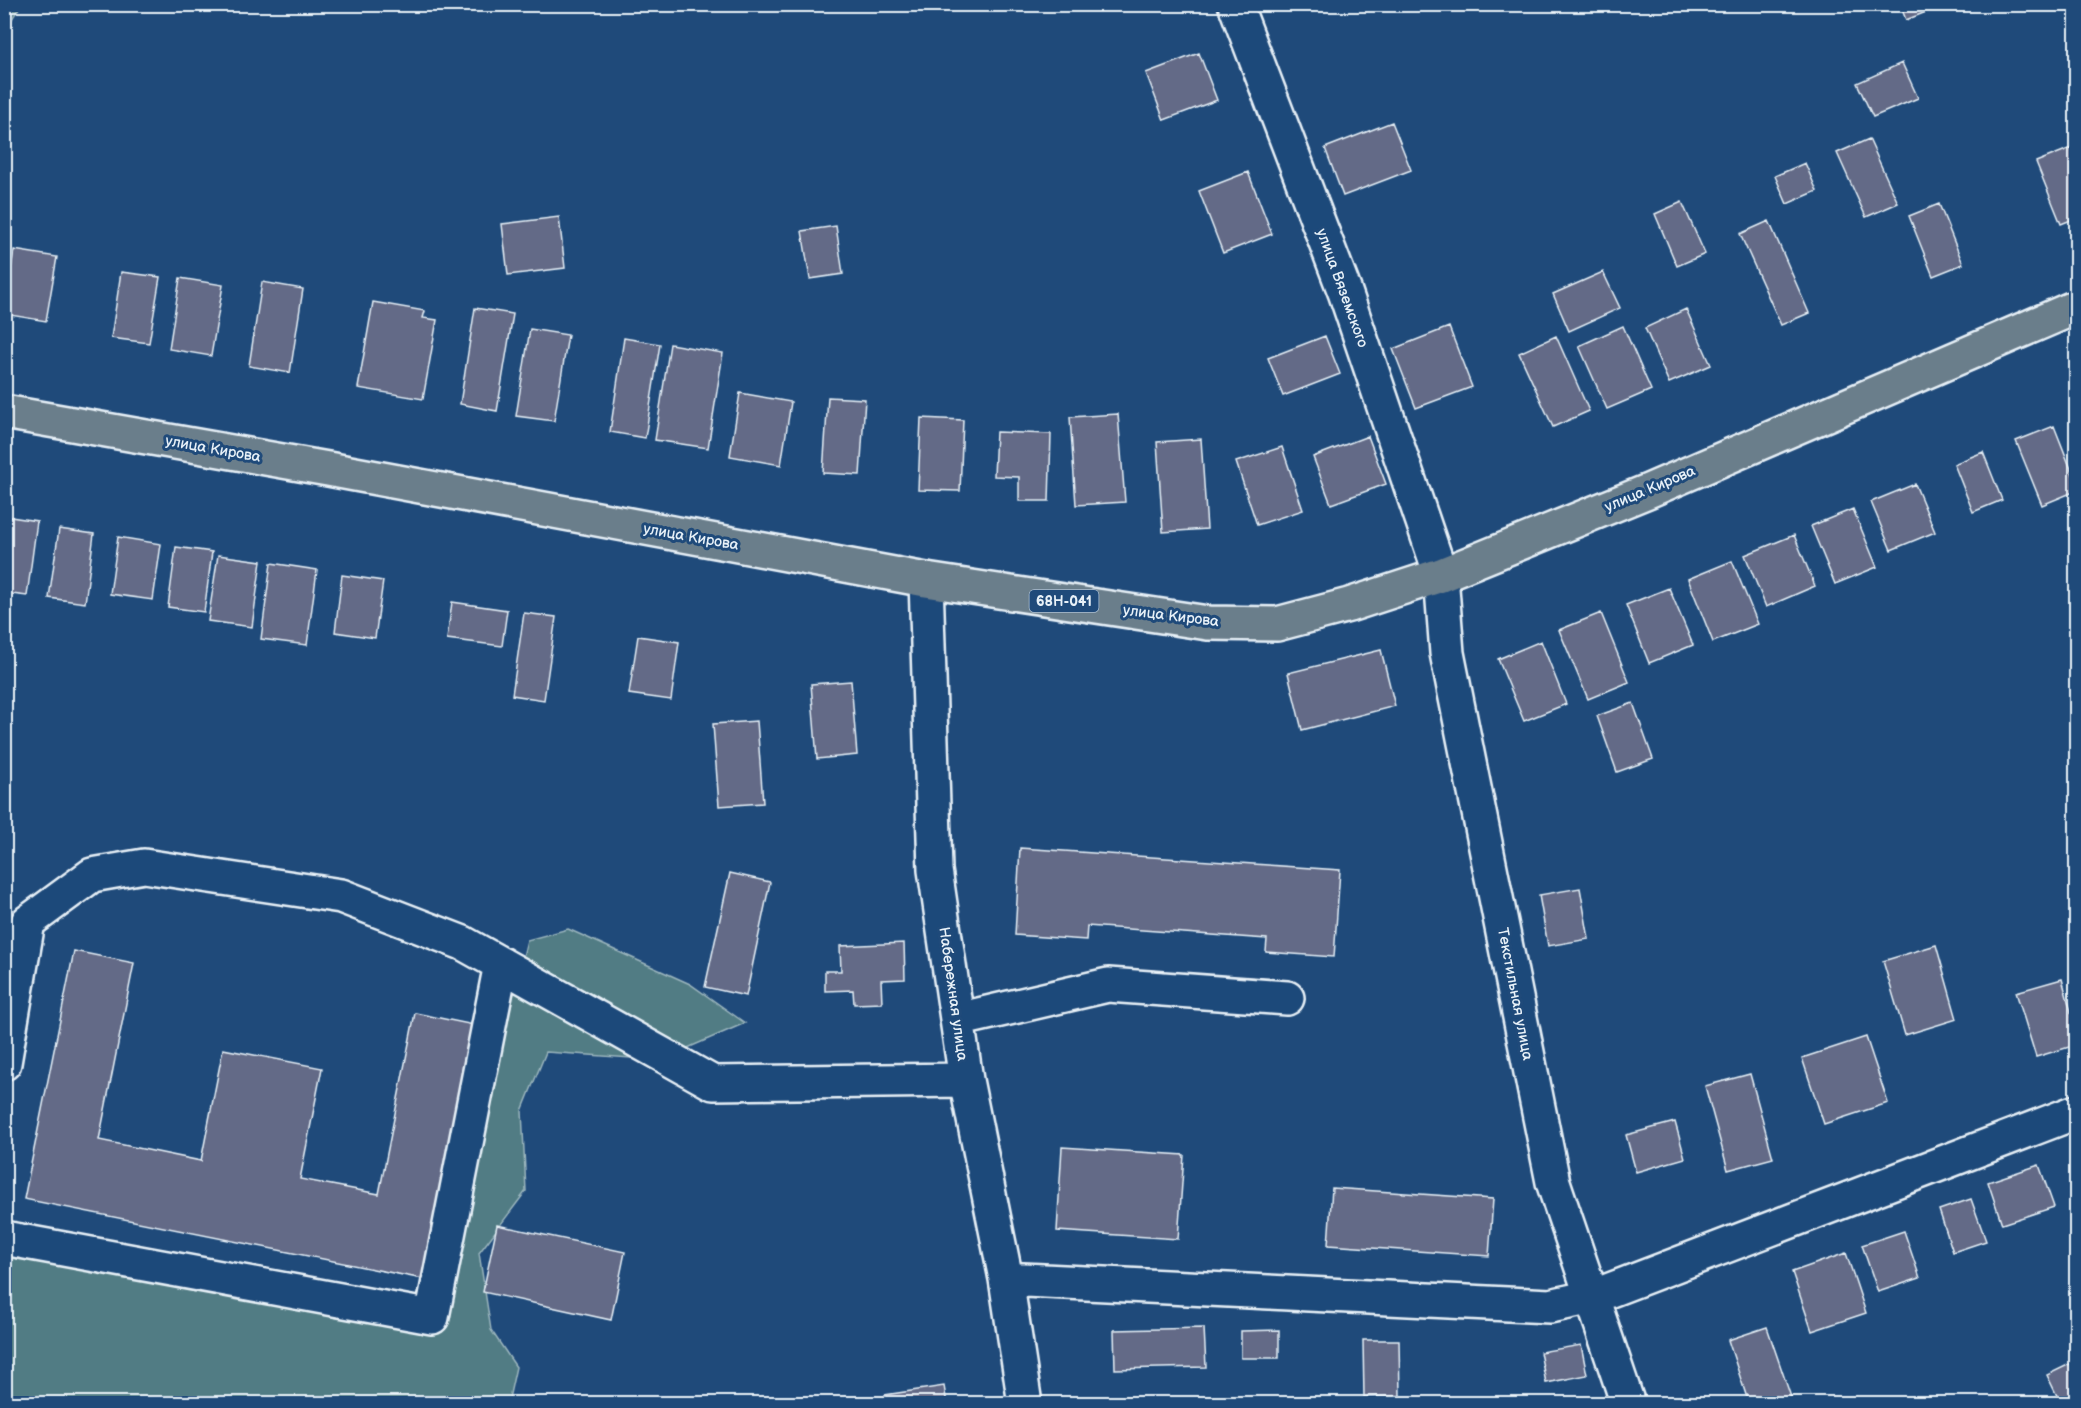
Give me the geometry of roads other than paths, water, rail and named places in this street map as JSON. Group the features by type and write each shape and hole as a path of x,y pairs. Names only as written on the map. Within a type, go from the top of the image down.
{"main road":[{"name":"улица Кирова","path":"4,412 328,469 926,580 1208,623 1277,624 1349,605 1441,575 1659,486 2076,307"}],"street":[{"name":"улица Вяземского","path":"1234,4 1345,292 1441,575"},
{"name":"Текстильная улица","path":"1441,575 1447,653 1553,1182 1628,1404"},
{"name":"Набережная улица","path":"926,580 935,870 966,1080 1006,1279 1025,1404"},
{"path":"4,1063 28,922 92,874 144,866 341,896 463,943 713,1083 966,1080"},
{"path":"4,1238 432,1317 501,964"},
{"path":"957,1020 1108,985 1287,998"},
{"path":"1006,1279 1550,1306 1592,1297 2076,1112"}]}
